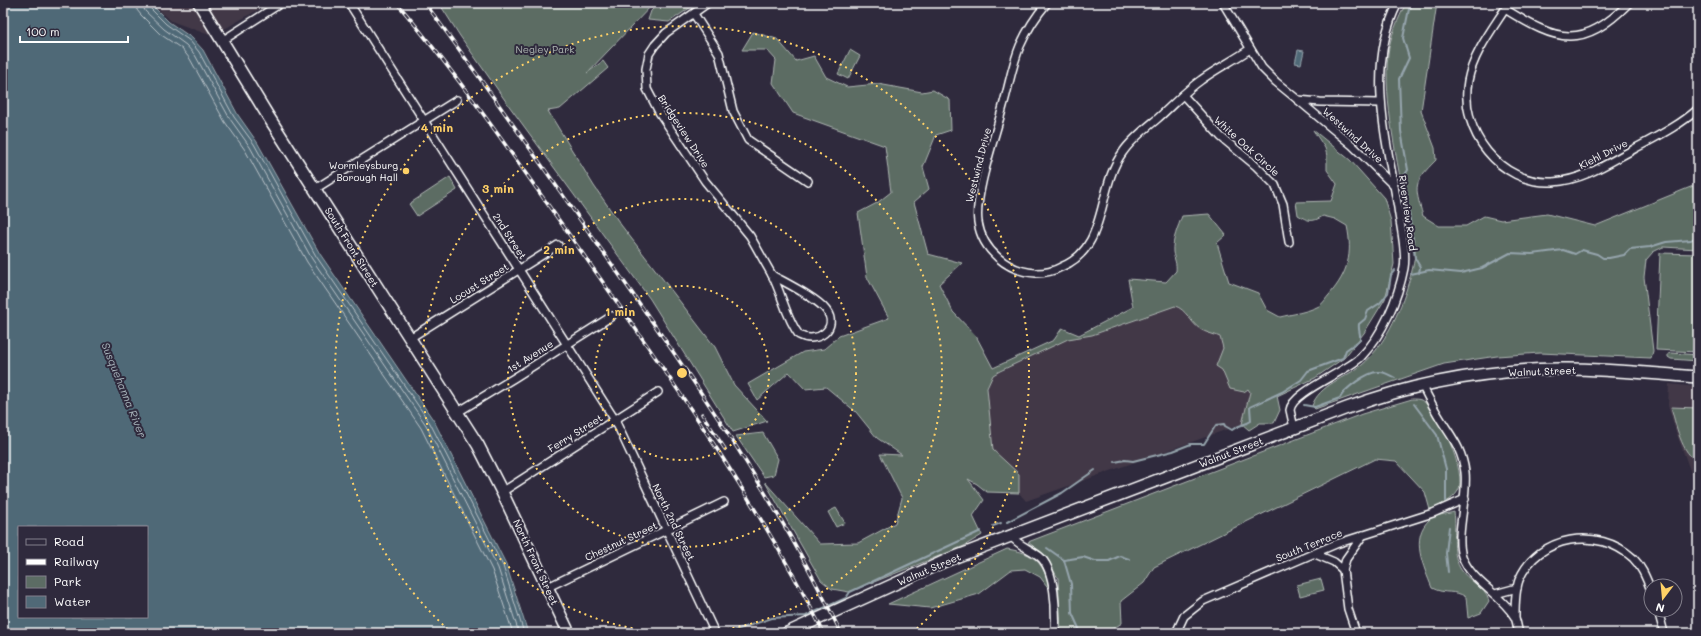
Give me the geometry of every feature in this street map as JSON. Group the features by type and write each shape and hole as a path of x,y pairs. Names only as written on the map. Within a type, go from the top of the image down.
{"main road":[{"name":"South Front Street","path":"199,3 315,189 458,412 478,445 502,492"},
{"name":"Walnut Street","path":"787,633 931,567 1384,395 1481,375 1541,369 1595,370 1698,378"},
{"name":"North Front Street","path":"502,492 570,633"}],"street":[{"path":"222,41 280,3"},
{"name":"2nd Street","path":"349,3 615,420"},
{"name":"Bridgeview Drive","path":"708,3 666,34 655,45 649,54 646,69 647,89 659,112 705,181 750,236 772,275 782,295 791,320 800,334 813,339 827,331 830,322 826,309 818,302 772,275"},
{"name":"Westwind Drive","path":"1047,3 1030,25 1020,47 980,195 978,208 979,228 987,245 1003,261 1017,269 1038,273 1057,269 1076,260 1092,240 1113,169 1118,159 1139,134 1199,81 1250,49"},
{"name":"Westwind Drive","path":"1223,3 1250,49 1267,74 1352,144 1394,186"},
{"name":"Riverview Road","path":"1294,428 1290,414 1292,402 1360,358 1376,338 1393,304 1404,263 1402,236 1381,103 1381,66 1385,39 1398,3"},
{"path":"1507,6 1546,32 1573,36 1594,31 1602,27 1629,3"},
{"name":"Kiehl Drive","path":"1507,6 1473,64 1468,81 1467,103 1472,124 1485,148 1501,165 1515,174 1544,182 1573,179 1599,169 1668,131 1698,109"},
{"path":"694,14 719,53 732,111 748,140 808,182"},
{"name":"White Oak Circle","path":"1183,95 1221,137 1256,166 1275,185 1283,204 1289,242"},
{"path":"315,189 457,100"},
{"name":"Westwind Drive","path":"1298,100 1320,102 1381,103"},
{"name":"Locust Street","path":"410,338 558,245"},
{"name":"1st Avenue","path":"458,412 612,316"},
{"path":"1422,386 1442,421 1460,448 1465,471 1465,499 1461,531 1461,554 1468,568 1495,594 1514,616"},
{"name":"Ferry Street","path":"502,492 658,392"},
{"name":"North 2nd Street","path":"615,420 715,633"},
{"name":"South Terrace","path":"1176,633 1184,616 1203,601 1363,534 1433,513 1465,499"},
{"name":"Chestnut Street","path":"548,587 724,502"},
{"path":"1356,633 1348,609 1343,570 1346,559 1363,534"},
{"path":"1011,536 1018,544 1038,555 1050,570 1054,592 1055,633"},
{"path":"1519,633 1514,616 1517,588 1526,568 1545,549 1564,541 1586,538 1610,544 1628,554 1641,569 1645,578"},
{"path":"1315,554 1334,562 1343,570"},
{"path":"1495,594 1517,588"},
{"path":"1660,618 1664,633"}],"shaded area":[{"path":"152,3 270,3 212,36 171,21"},
{"path":"1175,306 1180,308 1202,330 1220,337 1223,348 1222,370 1230,389 1244,392 1248,389 1250,392 1242,424 1026,501 1019,493 1019,474 993,450 987,396 989,381 993,375 1068,339 1092,335"},
{"path":"1669,384 1698,387 1698,492 1675,429 1668,405"}],"green space":[{"name":"Negley Park","path":"439,3 654,3 587,73 603,61 608,68 560,109 548,111 594,186 621,225 715,347 734,385 767,421 733,432 650,299 507,103"},
{"path":"659,3 697,3 669,22 648,20 651,11"},
{"path":"1406,3 1437,3 1421,111 1435,148 1436,160 1419,180 1417,191 1423,216 1439,226 1466,226 1484,216 1501,220 1547,214 1595,226 1698,184 1698,249 1663,247 1653,252 1646,260 1644,277 1653,351 1651,358 1540,353 1497,356 1444,364 1315,409 1312,406 1315,399 1326,387 1362,365 1377,349 1396,317 1413,268 1415,247 1407,215 1392,132 1389,112 1387,72 1388,54 1392,35"},
{"path":"753,32 777,39 796,61 814,56 826,77 847,87 878,84 922,92 933,90 950,100 951,130 936,135 923,167 929,189 914,202 928,254 962,263 939,284 953,312 976,336 993,368 1054,340 1062,328 1079,335 1133,307 1128,279 1166,282 1176,271 1173,243 1182,216 1209,214 1226,235 1217,243 1229,282 1258,293 1267,310 1280,317 1315,308 1320,305 1341,279 1345,271 1349,254 1349,236 1347,226 1335,219 1323,216 1316,220 1310,220 1298,215 1296,202 1331,201 1337,184 1327,170 1327,156 1325,148 1313,130 1350,160 1384,198 1391,221 1394,264 1385,299 1364,333 1344,358 1315,378 1277,396 1280,410 1274,423 1260,423 1249,430 1242,424 1250,392 1248,389 1244,392 1230,389 1222,370 1216,366 1223,348 1220,337 1200,329 1182,310 1175,306 1092,335 1068,339 1000,371 993,375 987,388 993,450 1019,474 1019,493 987,492 968,479 984,500 973,516 982,535 964,546 849,592 832,589 821,580 765,482 820,544 858,543 895,523 902,498 880,454 902,455 877,438 856,412 826,387 805,389 789,372 757,400 748,384 803,352 824,349 839,336 889,318 867,277 858,213 877,203 891,192 885,146 793,113 773,83 776,60 767,50 742,50"},
{"path":"850,50 860,56 848,79 838,74"},
{"path":"450,177 457,190 417,216 409,204"},
{"path":"1660,253 1698,254 1698,352 1656,350"},
{"path":"1668,354 1698,355 1698,361 1671,359 1668,357"},
{"path":"1412,399 1421,400 1428,406 1443,428 1450,442 1459,471 1460,483 1458,491 1449,500 1430,510 1425,492 1396,461 1375,459 1154,567 1144,583 1121,601 1122,623 1106,633 1061,633 1058,578 1045,556 1028,542 1362,414"},
{"path":"1671,407 1698,408 1698,460 1692,457 1683,446"},
{"path":"763,433 778,459 774,475 764,477 736,436"},
{"path":"836,508 845,523 836,527 828,512"},
{"path":"1454,512 1454,547 1457,561 1463,573 1484,591 1489,601 1481,613 1468,618 1466,597 1457,593 1432,588 1420,553 1420,535 1430,519"},
{"path":"1007,549 1025,553 1037,561 1045,573 1050,590 1040,577 1025,569 1011,570 979,594 930,608 888,604"},
{"path":"1321,579 1324,590 1300,596 1297,585"}],"water":[{"name":"Susquehanna River","path":"3,3 150,3 169,22 192,38 203,50 238,115 257,142 320,254 434,421 506,564 528,633 3,633"},
{"path":"1298,50 1304,51 1301,64 1295,63"}],"waterway":[{"path":"1414,3 1409,9 1403,38 1409,58 1399,79 1401,131 1408,170 1404,176 1415,258 1420,267 1419,273"},
{"path":"1411,274 1429,270 1461,273 1482,268 1510,253 1532,254 1563,250 1575,254 1582,250 1597,254 1603,258 1609,258 1624,255 1630,249 1650,247 1666,242 1691,240 1698,236"},
{"path":"1115,462 1125,460 1133,461 1173,451 1191,444 1204,444 1216,425 1224,424 1232,430 1251,421 1250,407 1282,392 1301,380 1308,371 1343,358 1346,350 1360,340 1359,324 1365,319 1368,311 1380,303 1388,293 1391,275 1395,270"},
{"path":"1304,405 1315,407 1340,398 1342,394 1356,382 1373,373 1382,372 1395,378"},
{"path":"1414,404 1437,435 1446,469 1446,501"},
{"path":"1007,522 1062,493 1095,470"},
{"path":"993,526 1001,523"},
{"path":"1448,572 1446,553 1449,527"},
{"path":"730,632 772,618 806,616 846,598 850,592 981,531"},
{"path":"1047,548 1064,560 1071,584 1072,613 1081,633"},
{"path":"1064,560 1083,557 1095,561 1109,561 1120,556 1129,559"}],"railway":[{"path":"397,3 443,60 487,120 673,383 706,432 767,530 797,581 824,633"},
{"path":"425,3 621,277 689,375 755,476 814,580 841,633"},
{"path":"702,414 725,449"}],"place":[{"name":"Wormleysburg Borough Hall","path":"406,171"}]}
